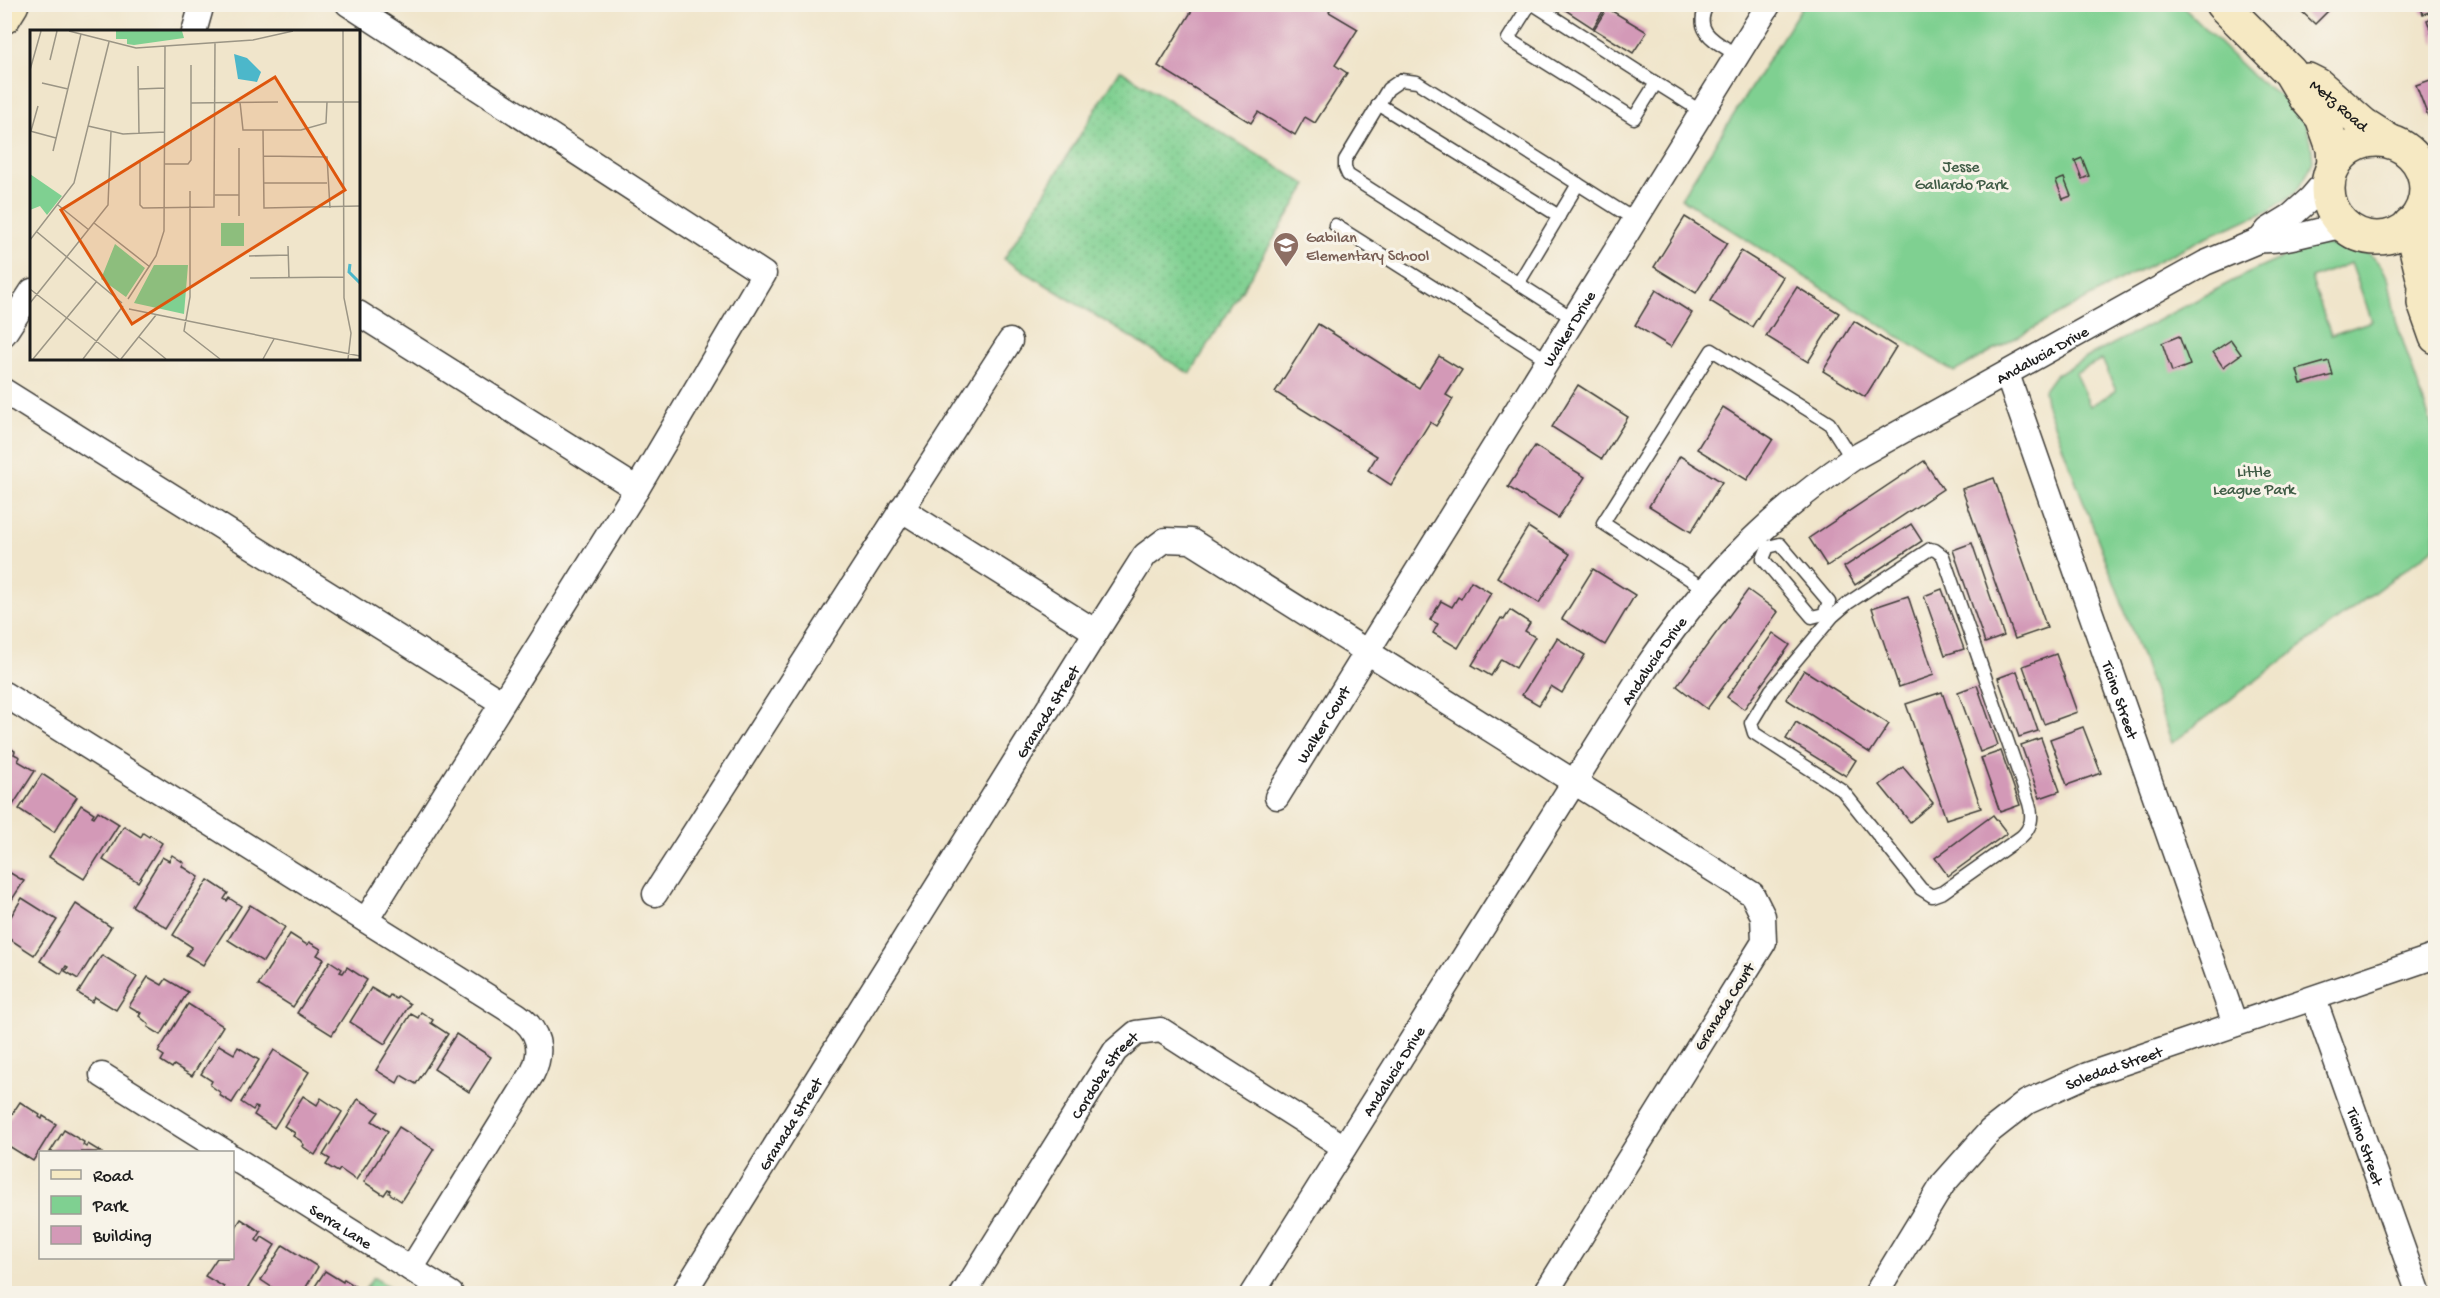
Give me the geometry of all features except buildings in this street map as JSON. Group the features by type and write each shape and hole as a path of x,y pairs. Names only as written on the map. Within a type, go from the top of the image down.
{"main road":[{"path":"4,17 12,4"},
{"name":"Metz Road","path":"2222,4 2290,72 2326,125 2333,148 2331,171"},
{"name":"Metz Road","path":"2290,72 2318,85 2359,121 2412,151"},
{"path":"2424,203 2392,237 2380,239 2368,237 2344,226 2330,204 2327,192 2331,171 2354,146 2376,140 2412,151 2425,173 2424,303 2436,337"},
{"path":"2380,239 2399,267 2411,293 2424,303"}],"street":[{"path":"195,30 202,4"},
{"path":"348,4 764,274 637,489 366,920"},
{"name":"Walker Drive","path":"1367,652 1769,4"},
{"name":"Andalucia Drive","path":"2260,240 2268,230 2291,216 2311,198 2331,171"},
{"name":"Andalucia Drive","path":"1252,1293 1673,628 1705,589 1763,541 1800,496 1852,459 2205,263 2260,240 2274,241 2344,226"},
{"path":"4,334 30,294"},
{"path":"360,314 637,489"},
{"path":"655,894 1010,341"},
{"name":"Ticino Street","path":"2007,374 2235,1024"},
{"path":"4,391 501,702"},
{"path":"901,509 1096,632"},
{"name":"Granada Street","path":"683,1293 1145,555 1165,540 1191,541 1574,782"},
{"name":"Walker Court","path":"1277,797 1367,652"},
{"path":"4,694 525,1020 536,1035 539,1056 532,1074 411,1269"},
{"name":"Granada Court","path":"1545,1293 1764,942 1763,916 1752,894 1574,782"},
{"name":"Soledad Street","path":"1876,1293 1943,1184 1990,1131 2027,1102 2087,1075 2436,956"},
{"name":"Ticino Street","path":"2314,999 2419,1293"},
{"name":"Cordoba Street","path":"963,1293 1115,1051 1136,1033 1161,1030 1344,1147"},
{"path":"102,1076 223,1151"},
{"name":"Serra Lane","path":"234,1158 452,1293"}],"lane":[{"path":"1656,83 1634,118 1508,39 1531,4 1702,112"},
{"path":"1708,4 1702,17 1701,24 1704,30 1737,55"},
{"path":"1574,320 1354,181 1345,168 1345,160 1378,104 1388,89 1401,80 1417,82 1635,220"},
{"path":"1378,104 1558,216"},
{"path":"1518,284 1578,184"},
{"path":"1335,225 1548,360"},
{"path":"1705,589 1603,523 1712,350 1829,423 1852,459"},
{"path":"1763,541 1763,559 1812,617 1826,617 1930,549 1943,556 2032,817 2030,827 2021,837 1936,895 1924,892 1842,790 1759,737 1751,728 1753,716 1826,617 1829,602 1780,544 1763,541"}],"green space":[{"name":"Jesse Gallardo Park","path":"1803,5 2181,5 2254,77 2298,109 2311,142 2313,161 2295,193 2270,210 2204,238 2126,277 1954,372 1681,198"},
{"path":"1120,70 1307,185 1190,374 1004,259"},
{"name":"Little League Park","path":"2313,244 2352,246 2370,254 2382,267 2389,281 2396,321 2435,435 2435,547 2172,743 2046,403 2044,390 2055,375 2242,276","holes":["2351,263 2372,321 2331,335 2311,278","2102,359 2116,391 2090,406 2075,373"]},
{"path":"373,1277 399,1293 363,1293"}],"place":[{"name":"Gabilan Elementary School","path":"1286,268"}]}
